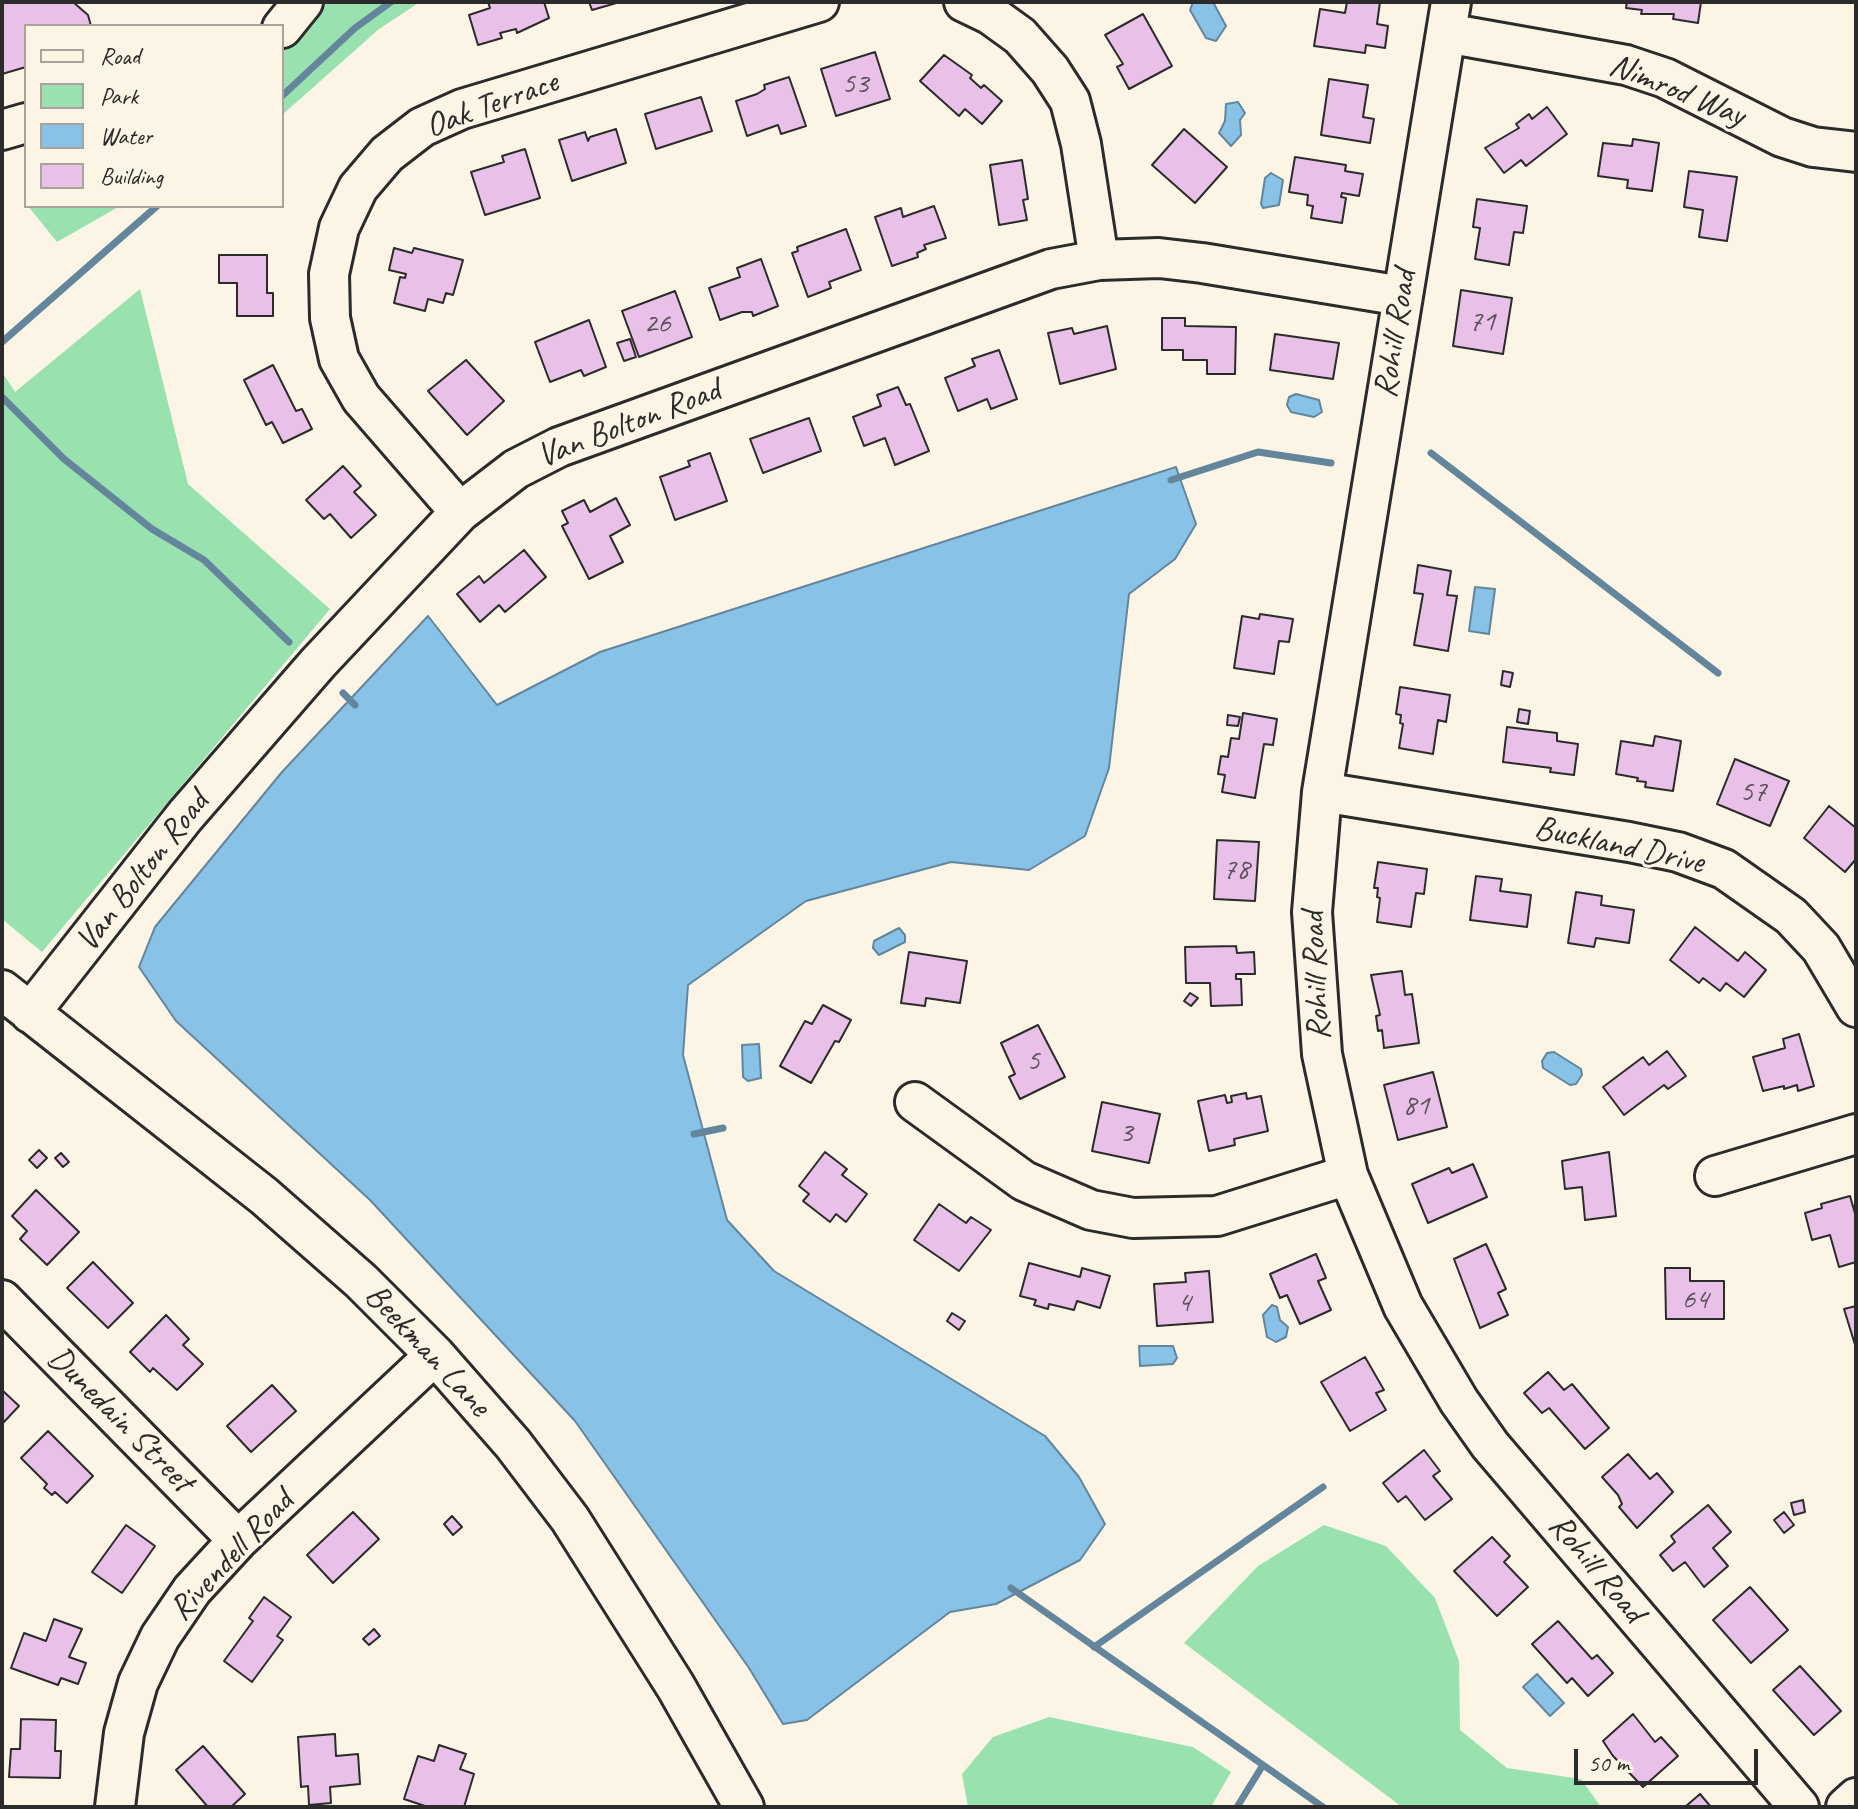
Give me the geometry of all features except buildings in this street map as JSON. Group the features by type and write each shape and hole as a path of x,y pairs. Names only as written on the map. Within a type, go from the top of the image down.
{"street":[{"path":"284,26 303,2"},
{"name":"Oak Terrace","path":"460,512 361,398 339,359 330,318 329,274 339,228 358,188 387,154 422,127 462,109 819,2"},
{"path":"964,2 991,15 1020,36 1050,70 1070,101 1081,144 1099,260"},
{"name":"Nimrod Way","path":"1449,18 1626,65 1665,78 1782,137 1813,147 1856,152"},
{"name":"Rohill Road","path":"1449,18 1322,792 1312,912 1314,987 1322,1054 1348,1175 1409,1318 1482,1434 1799,1807"},
{"path":"2,130 24,124"},
{"name":"Van Bolton Road","path":"16,1002 460,512 516,469 559,447 1051,269 1099,260 1159,258 1202,263 1402,296"},
{"name":"Buckland Drive","path":"1322,792 1629,842 1678,852 1724,869 1791,916 1821,948 1856,1007"},
{"name":"Beekman Lane","path":"16,1002 264,1196 351,1272 435,1355 513,1444 570,1519 676,1687 744,1807"},
{"path":"915,1102 1024,1181 1091,1210 1133,1218 1176,1220 1217,1216 1348,1175"},
{"path":"1715,1176 1856,1134"},
{"name":"Dunedain Street","path":"2,1300 238,1540"},
{"name":"Rivendell Road","path":"115,1807 124,1733 138,1683 160,1637 192,1590 238,1540 435,1355"},
{"path":"1846,1807 1856,1798"}],"green space":[{"path":"320,2 420,2 379,29 284,113 284,47 313,25"},
{"path":"30,208 116,208 57,242"},
{"path":"140,289 188,484 330,609 42,952 2,919 2,372 15,392"},
{"path":"1324,1525 1386,1546 1435,1598 1459,1661 1460,1730 1507,1768 1581,1779 1601,1807 1402,1807 1184,1643 1258,1566"},
{"path":"1049,1717 1193,1747 1231,1772 1211,1807 968,1807 962,1774 993,1737"}],"water":[{"path":"1193,2 1213,2 1226,26 1216,41 1206,38 1190,10"},
{"path":"1238,102 1245,113 1240,120 1241,135 1231,146 1219,133 1225,121 1226,104"},
{"path":"1271,173 1283,180 1279,205 1263,208 1265,178"},
{"path":"1296,394 1319,400 1322,412 1314,417 1291,412 1287,405 1289,397"},
{"path":"1176,467 1196,524 1175,559 1129,594 1109,768 1085,836 1029,870 951,862 806,901 688,985 683,1055 727,1220 774,1271 1045,1436 1079,1477 1105,1524 1080,1560 996,1604 950,1612 807,1720 783,1724 749,1668 575,1421 370,1200 176,1021 139,967 155,927 282,772 428,616 497,705 600,652"},
{"path":"1475,587 1495,589 1489,634 1469,631"},
{"path":"899,928 905,935 905,942 879,955 873,948 874,941"},
{"path":"759,1044 761,1078 748,1081 743,1077 742,1045"},
{"path":"1554,1052 1581,1069 1582,1075 1576,1084 1570,1085 1543,1068 1542,1061 1547,1053"},
{"path":"1272,1305 1277,1307 1280,1320 1288,1327 1286,1337 1276,1342 1267,1337 1263,1315"},
{"path":"1139,1346 1173,1346 1177,1358 1173,1364 1140,1366"},
{"path":"1537,1674 1564,1703 1550,1716 1523,1687"}],"waterway":[{"path":"284,94 355,28 391,2"},
{"path":"2,342 155,208"},
{"path":"2,397 64,459 152,529 204,560 289,642"},
{"path":"1171,480 1258,452 1331,463"},
{"path":"1431,453 1718,673"},
{"path":"343,693 355,705"},
{"path":"694,1134 723,1128"},
{"path":"1094,1647 1323,1487"},
{"path":"1011,1588 1323,1807"},
{"path":"1237,1807 1263,1765"}]}
